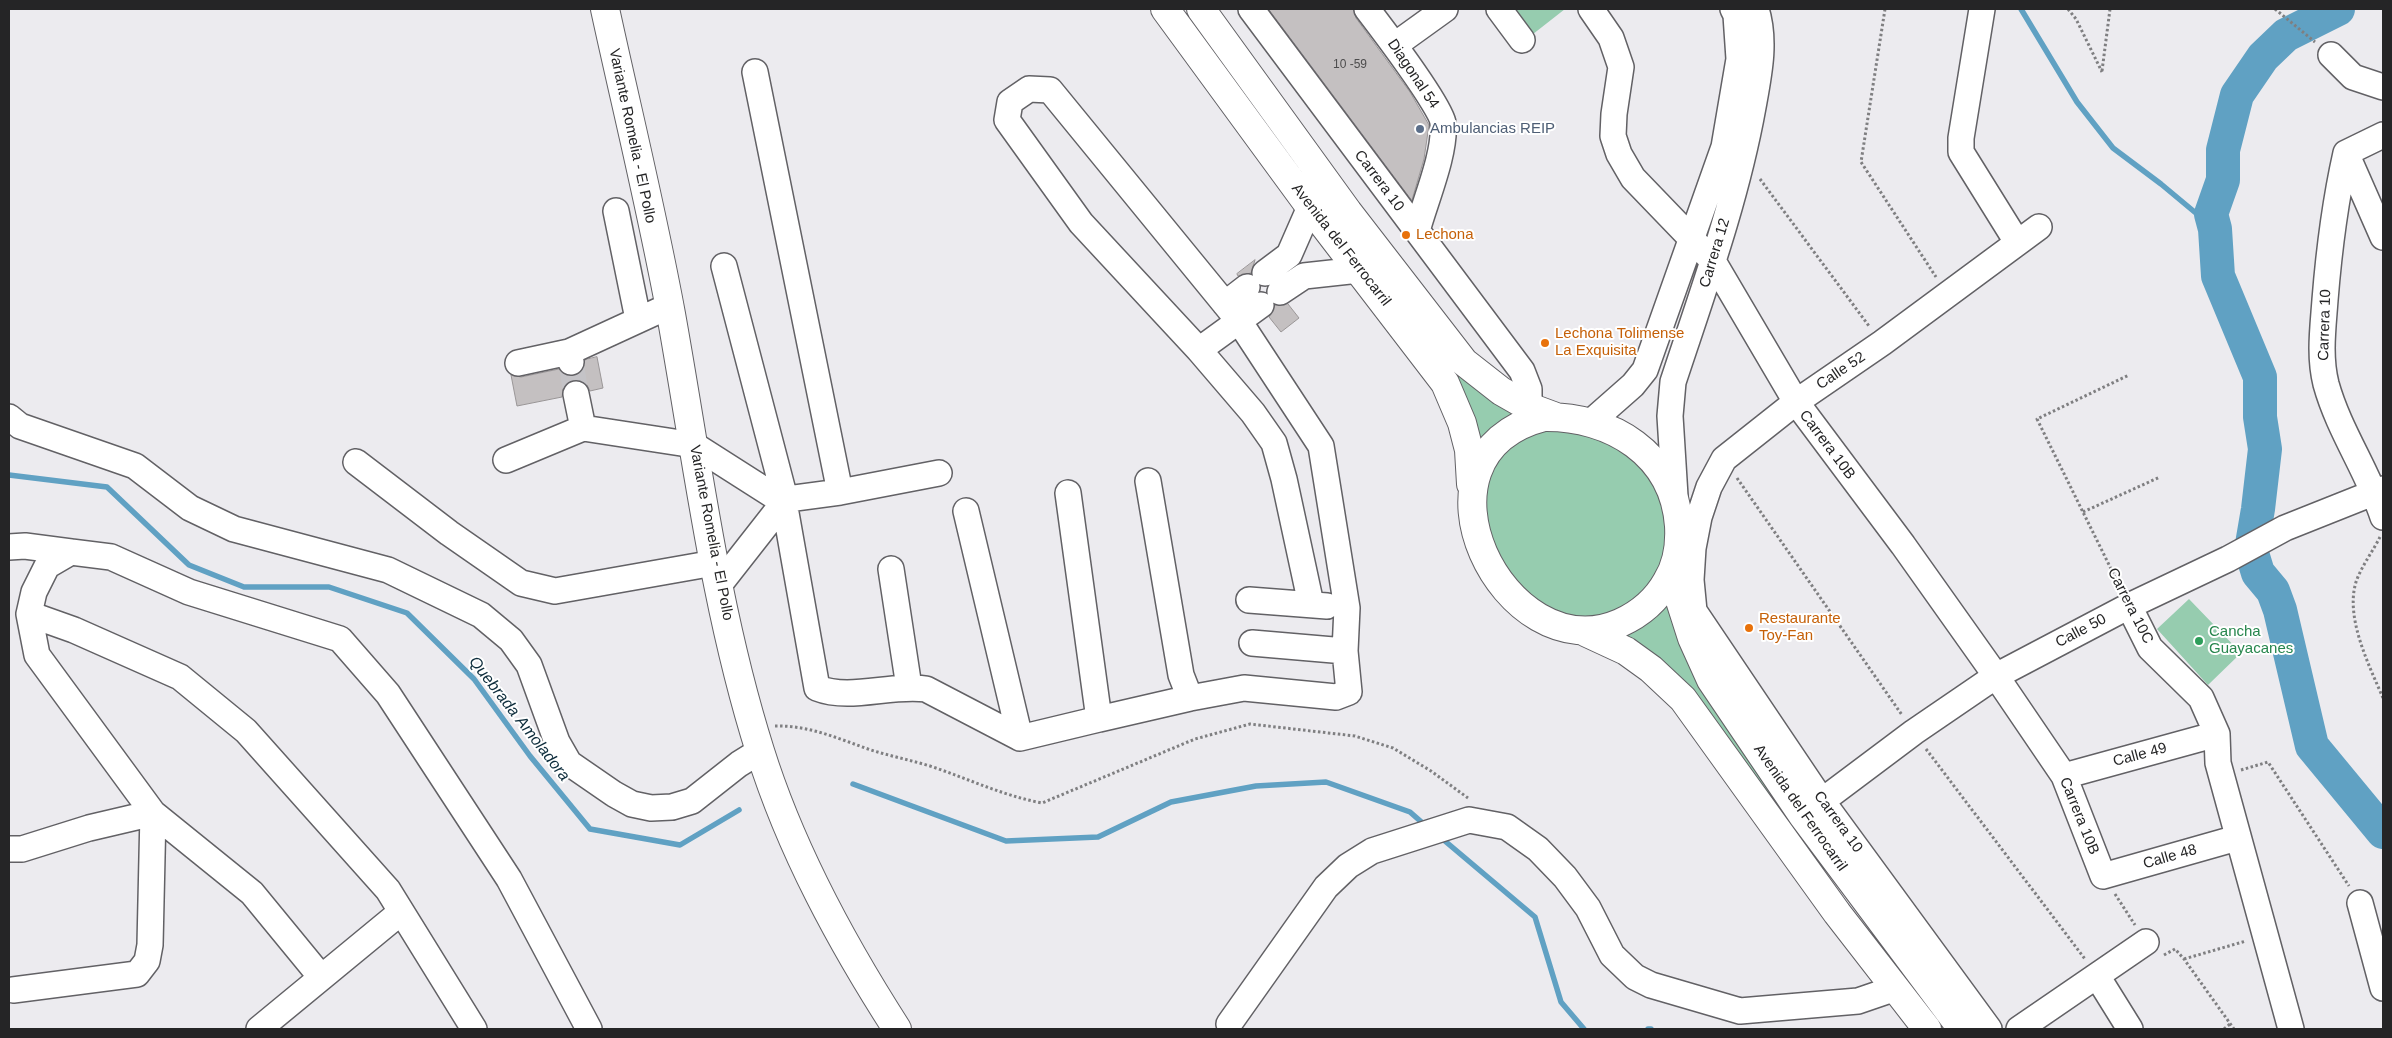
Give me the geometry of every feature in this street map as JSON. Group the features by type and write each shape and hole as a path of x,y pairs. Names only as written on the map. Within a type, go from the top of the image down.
{"main road":[{"name":"Variante Romelia - El Pollo","path":"605,9 669,306 716,574 736,664 760,751 791,835 826,908 858,967 897,1029"},
{"name":"Avenida del Ferrocarril","path":"1164,9 1310,207 1445,383 1456,405 1469,450 1471,501 1480,547 1490,569 1504,588 1520,604 1540,617 1562,626 1585,632 1626,651 1651,669 1683,699 1837,912 1927,1029"},
{"name":"Avenida del Ferrocarril","path":"1201,9 1348,212 1464,362 1481,377 1529,407 1557,417"},
{"path":"1471,501 1473,485 1478,470 1495,443 1519,426 1544,417 1591,422 1617,432 1641,450 1660,471 1675,496 1679,532 1674,568 1660,592 1639,612 1613,626 1585,632"},
{"name":"Avenida del Ferrocarril","path":"1674,568 1675,585 1692,638 1711,680 1812,808 1962,1029"}],"street":[{"name":"Carrera 10","path":"1251,9 1522,371 1529,390 1529,407"},
{"name":"Diagonal 54","path":"1367,9 1394,45 1444,120 1443,138 1417,231"},
{"path":"1394,45 1445,9"},
{"path":"1499,9 1522,40"},
{"name":"Carrera 10B","path":"1591,9 1611,38 1621,67 1614,114 1613,136 1619,154 1634,178 1713,261 1796,402 1903,546 1996,676 2064,776 2103,876"},
{"name":"Carrera 12","path":"1675,496 1670,416 1673,382 1713,261 1744,157 1750,59 1733,9"},
{"name":"Carrera 12","path":"1591,422 1633,385 1645,370 1724,147 1750,59 1759,19 1756,9"},
{"path":"1982,9 1961,138 1961,152 2017,242"},
{"path":"2331,55 2353,77 2383,87"},
{"path":"755,72 840,492"},
{"path":"724,266 783,502 817,688 831,694 909,687 926,689 1020,738 1099,718 1244,688 1336,697 1349,692 1345,651 1347,608 1321,446 1232,313 1050,90 1028,89 1010,102 1007,120 1081,223 1199,350 1253,413 1274,443 1284,479 1311,604"},
{"path":"2383,135 2346,153 2383,238"},
{"name":"Carrera 10","path":"2346,153 2336,200 2329,253 2322,356 2326,383 2339,421 2379,491 2383,517"},
{"path":"1199,350 1232,313 1263,289 1289,255 1310,207"},
{"path":"616,211 638,319"},
{"name":"Calle 52","path":"1694,611 1691,580 1692,548 1699,517 1709,487 1724,459 1796,402 1882,343 2039,227"},
{"path":"1289,255 1304,276"},
{"path":"1263,289 1304,276 1359,270"},
{"path":"518,363 570,357 638,319 669,306"},
{"path":"576,394 583,428"},
{"path":"9,417 20,426 135,466 190,508 234,529 388,570 481,615 512,640 529,665 556,742 569,763 632,804 651,808 672,807 692,801 739,764 760,751"},
{"path":"506,460 583,428 694,445 783,502"},
{"path":"356,462 449,533 521,583 555,591 716,574 783,502 939,473"},
{"path":"1148,482 1181,675 1190,698"},
{"name":"Calle 50","path":"1812,808 1914,732 1996,676 2129,606 2228,559 2285,528 2379,491"},
{"path":"1068,493 1099,718"},
{"path":"966,511 1020,738"},
{"path":"9,546 25,546 111,557 189,592 340,639 388,694 509,879 589,1029"},
{"path":"71,552 47,566 34,592 29,614 38,655 153,813 252,893 320,977"},
{"path":"892,568 909,687"},
{"path":"1249,600 1347,608"},
{"name":"Carrera 10C","path":"2129,606 2150,648 2201,698 2217,734 2218,763 2221,775 2291,1029"},
{"name":"Carrera 10","path":"1694,611 1812,808 1989,1029"},
{"path":"29,614 74,630 180,677 246,731 388,890 474,1029"},
{"path":"1252,643 1345,651"},
{"name":"Calle 49","path":"2064,776 2217,734"},
{"path":"9,849 22,849 89,828 153,813"},
{"path":"13,990 137,974 147,962 150,945 153,813"},
{"path":"1229,1024 1326,888 1348,866 1372,851 1445,826 1469,820 1507,827 1538,849 1565,877 1588,908 1612,955 1635,978 1651,985 1740,1011 1758,1020 1858,1001 1896,988"},
{"name":"Calle 48","path":"2103,876 2237,838"},
{"path":"2360,903 2383,988"},
{"path":"259,1029 401,912"},
{"path":"2019,1029 2146,942"},
{"path":"2097,976 2130,1029"}],"path":[{"path":"1885,9 1861,162 1948,294"},
{"path":"2068,9 2076,19 2102,72 2110,9"},
{"path":"2275,9 2331,55"},
{"path":"1744,157 1882,343"},
{"name":"Carrera 10C","path":"2129,375 2036,419 2129,606"},
{"path":"2083,512 2160,478"},
{"path":"2383,532 2356,582 2353,605 2364,655 2383,698"},
{"path":"782,726 803,727 825,733 872,750 929,766 1016,798 1042,803 1196,739 1250,724 1356,736 1393,748 1431,771 1469,799"},
{"path":"2221,775 2268,762 2360,903"},
{"path":"2103,876 2158,959 2175,949 2234,1029"},
{"path":"2184,959 2266,936"},
{"path":"2224,1029 2230,1024"}],"green space":[{"path":"1507,9 1565,9 1528,38"},
{"path":"1437,348 1652,460 1677,550 1803,816 1783,837 1683,699 1504,588 1469,450 1426,356"},
{"name":"Cancha Guayacanes","path":"2189,599 2241,653 2208,685 2157,629"}],"building":[{"path":"1269,9 1353,9 1356,18 1410,92 1429,125 1424,159 1412,200"},
{"path":"1255,260 1251,273 1238,276 1237,274"},
{"path":"1288,304 1299,318 1281,332 1269,317 1275,305"},
{"path":"597,357 603,388 590,391 587,385 581,381 573,380 566,384 562,397 517,406 511,375 521,377 559,369 566,375 574,376 581,372 585,360"}],"waterway":[{"path":"2021,9 2077,102 2113,148 2161,184 2215,229"},
{"path":"2338,9 2286,35 2263,57 2237,95 2223,150 2223,180 2211,214 2215,229 2218,276 2260,377 2260,417 2265,449 2251,550 2258,573 2273,591 2280,610 2312,746 2383,832"},
{"name":"Quebrada Amoladora","path":"9,475 107,487 189,565 244,587 329,587 407,613 474,679 530,756 590,829 680,845 739,810"},
{"path":"853,784 1006,841 1098,837 1171,802 1256,786 1326,782 1410,812 1426,826"},
{"path":"1439,836 1535,917 1561,1002 1584,1029"}],"tunnel":[{"path":"571,362 576,394"}],"place":[{"name":"Ambulancias REIP","path":"1420,129"},
{"name":"Lechona","path":"1406,235"},
{"name":"Lechona Tolimense La Exquisita","path":"1545,343"},
{"name":"Restaurante Toy-Fan","path":"1749,628"},
{"name":"Cancha Guayacanes","path":"2199,641"}]}
